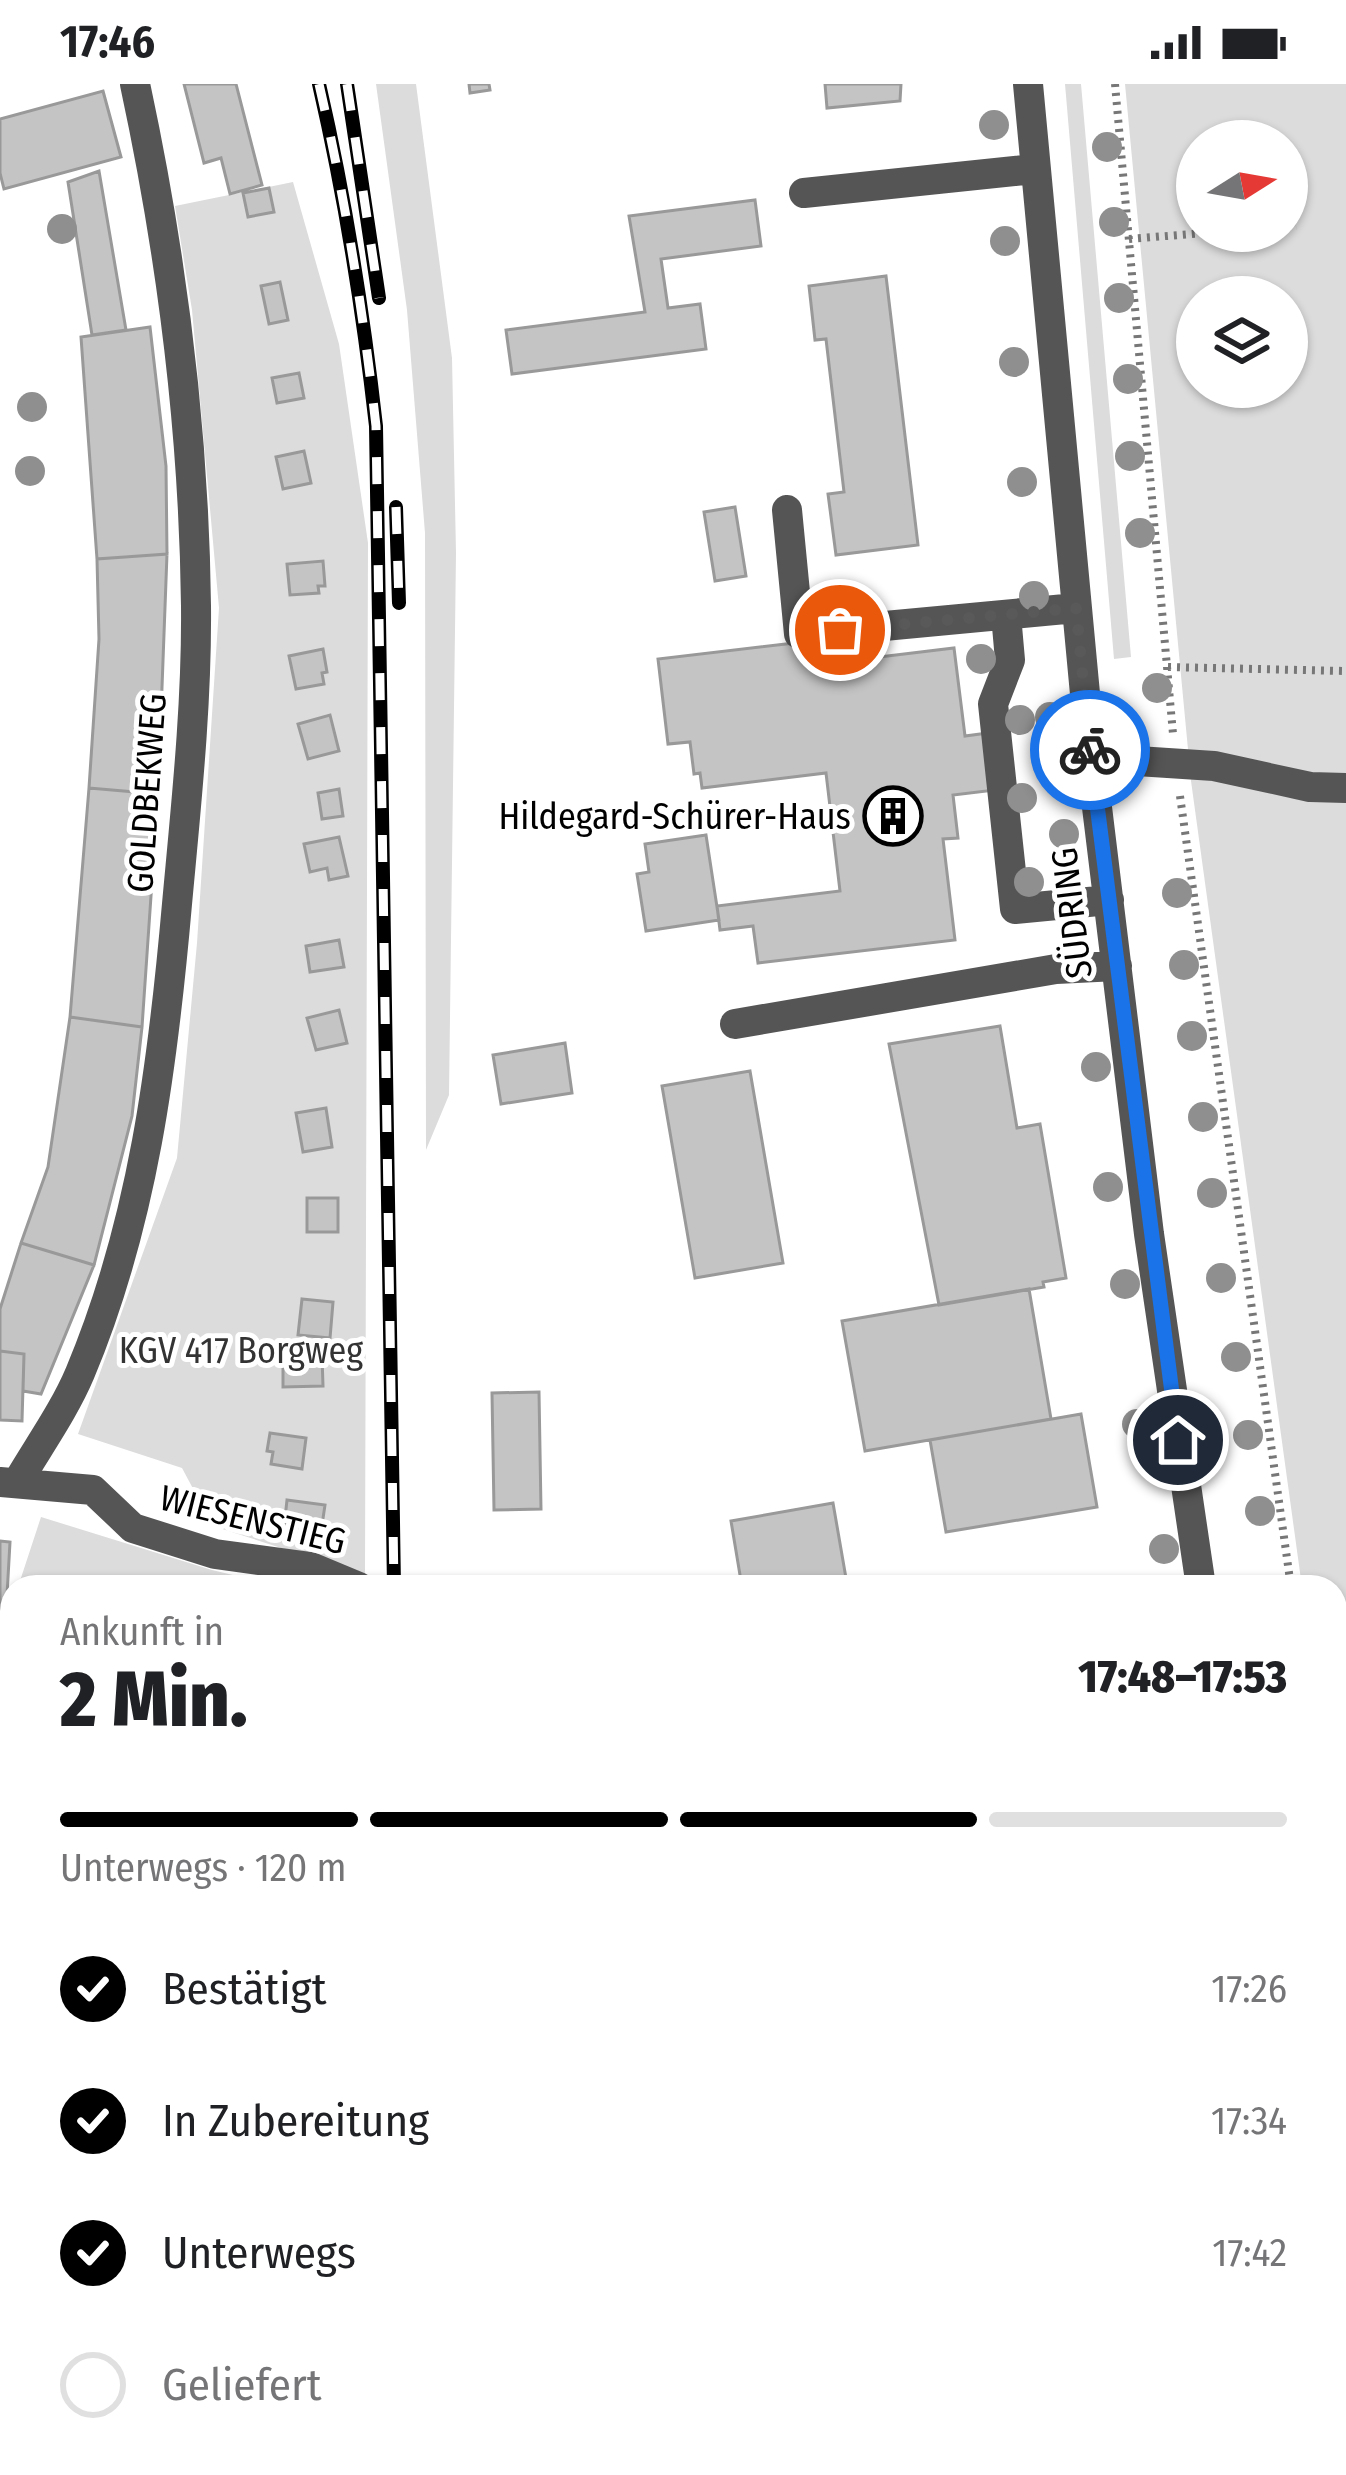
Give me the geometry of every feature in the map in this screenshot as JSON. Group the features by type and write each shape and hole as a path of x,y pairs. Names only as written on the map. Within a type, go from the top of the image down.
{"street":[{"name":"GOLDBEKWEG","path":"9,1482 79,1375 138,1200 166,1029 187,793 196,610 191,463 177,321 135,84"},
{"name":"SÜDRING","path":"1028,84 1091,758 1152,1257 1199,1575"},
{"path":"804,193 1034,169"},
{"path":"787,510 799,634 1076,608"},
{"path":"1006,615 1010,660 993,704 1015,910 1109,900"},
{"path":"1091,758 1214,766 1310,787 1346,788"},
{"path":"735,1024 1056,969 1117,966"},
{"name":"WIESENSTIEG","path":"9,1482 93,1490 133,1528 215,1554 310,1567 329,1575"}],"path":[{"path":"1115,84 1175,763 1289,1575"},
{"path":"1130,239 1176,235"},
{"path":"1168,667 1346,670"}],"green space":[{"path":"376,84 416,84 452,358 456,553 449,1095 426,1150 425,533 407,310"},
{"path":"1065,84 1081,84 1131,657 1114,659"},
{"path":"1125,84 1346,84 1346,1575 1300,1575 1191,781"},
{"name":"KGV 417 Borgweg","path":"293,182 339,344 368,543 365,1575 213,1526 182,1468 78,1434 177,1158 197,943 219,608 192,310 175,206"},
{"path":"41,1517 233,1575 22,1575"}],"building":[{"path":"184,84 236,84 262,185 230,194 221,158 204,163"},
{"path":"469,84 489,84 490,90 470,93"},
{"path":"825,84 901,84 900,101 827,108"},
{"path":"103,91 121,157 4,189 0,119"},
{"path":"99,171 126,330 92,335 68,182"},
{"path":"269,188 274,212 248,217 243,193"},
{"path":"755,200 761,246 661,259 668,308 700,304 706,349 512,374 506,330 645,312 629,216"},
{"path":"886,276 918,545 836,555 828,494 844,492 826,339 815,340 809,286"},
{"path":"280,282 288,320 269,324 261,286"},
{"path":"150,327 166,466 167,554 97,559 81,337"},
{"path":"299,373 304,398 277,403 272,378"},
{"path":"304,451 311,483 283,489 276,457"},
{"path":"735,507 746,576 715,581 704,512"},
{"path":"167,554 158,794 89,788 99,639 97,559"},
{"path":"323,561 325,586 318,586 319,593 290,595 287,564"},
{"name":"Hildegard-Schürer-Haus","path":"812,641 816,671 821,671 821,664 954,648 965,736 988,733 995,790 953,795 958,838 943,839 955,940 758,963 753,926 720,930 717,906 840,891 826,773 702,788 700,773 694,774 690,742 668,744 658,659"},
{"path":"323,649 324,684 296,689 289,656"},
{"path":"330,715 339,751 308,759 298,724"},
{"path":"89,788 158,794 142,1027 70,1017"},
{"path":"339,789 343,816 322,819 318,793"},
{"path":"706,835 719,920 646,931 637,874 649,872 645,844"},
{"path":"339,837 348,876 329,880 327,868 310,872 304,844"},
{"path":"339,940 344,967 310,972 306,946"},
{"path":"339,1010 347,1043 316,1050 307,1018"},
{"path":"70,1017 142,1027 132,1116 94,1265 21,1243 48,1167"},
{"path":"1000,1026 1017,1128 1040,1124 1066,1278 1043,1282 1044,1287 939,1305 889,1044"},
{"path":"565,1043 572,1093 501,1104 493,1055"},
{"path":"750,1071 783,1263 695,1278 662,1086"},
{"path":"326,1108 332,1147 303,1152 296,1113"},
{"path":"307,1198 338,1198 338,1232 307,1232"},
{"path":"21,1243 94,1265 41,1394 23,1391 24,1354 0,1351 0,1309"},
{"path":"1029,1289 1051,1419 865,1451 842,1321"},
{"path":"302,1299 333,1302 330,1338 298,1335"},
{"path":"0,1351 24,1354 22,1421 0,1420"},
{"path":"322,1356 323,1386 283,1387 283,1357"},
{"path":"539,1392 541,1509 494,1510 492,1393"},
{"path":"1081,1414 1097,1507 946,1532 930,1440"},
{"path":"270,1433 306,1438 302,1469 271,1464"},
{"path":"287,1500 325,1505 321,1532 284,1527"},
{"path":"833,1503 845,1575 740,1575 731,1521"},
{"path":"0,1541 10,1542 8,1575 0,1575"}],"railway":[{"path":"319,84 352,254 376,426 394,1575"},
{"path":"347,84 379,298"},
{"path":"396,507 399,603"}],"way so far":[{"path":"840,630 1076,608 1090,750"}],"place":[{"name":"Hildegard-Schürer-Haus","path":"893,816"}],"route":[{"path":"1090,750 1178,1440"}]}
